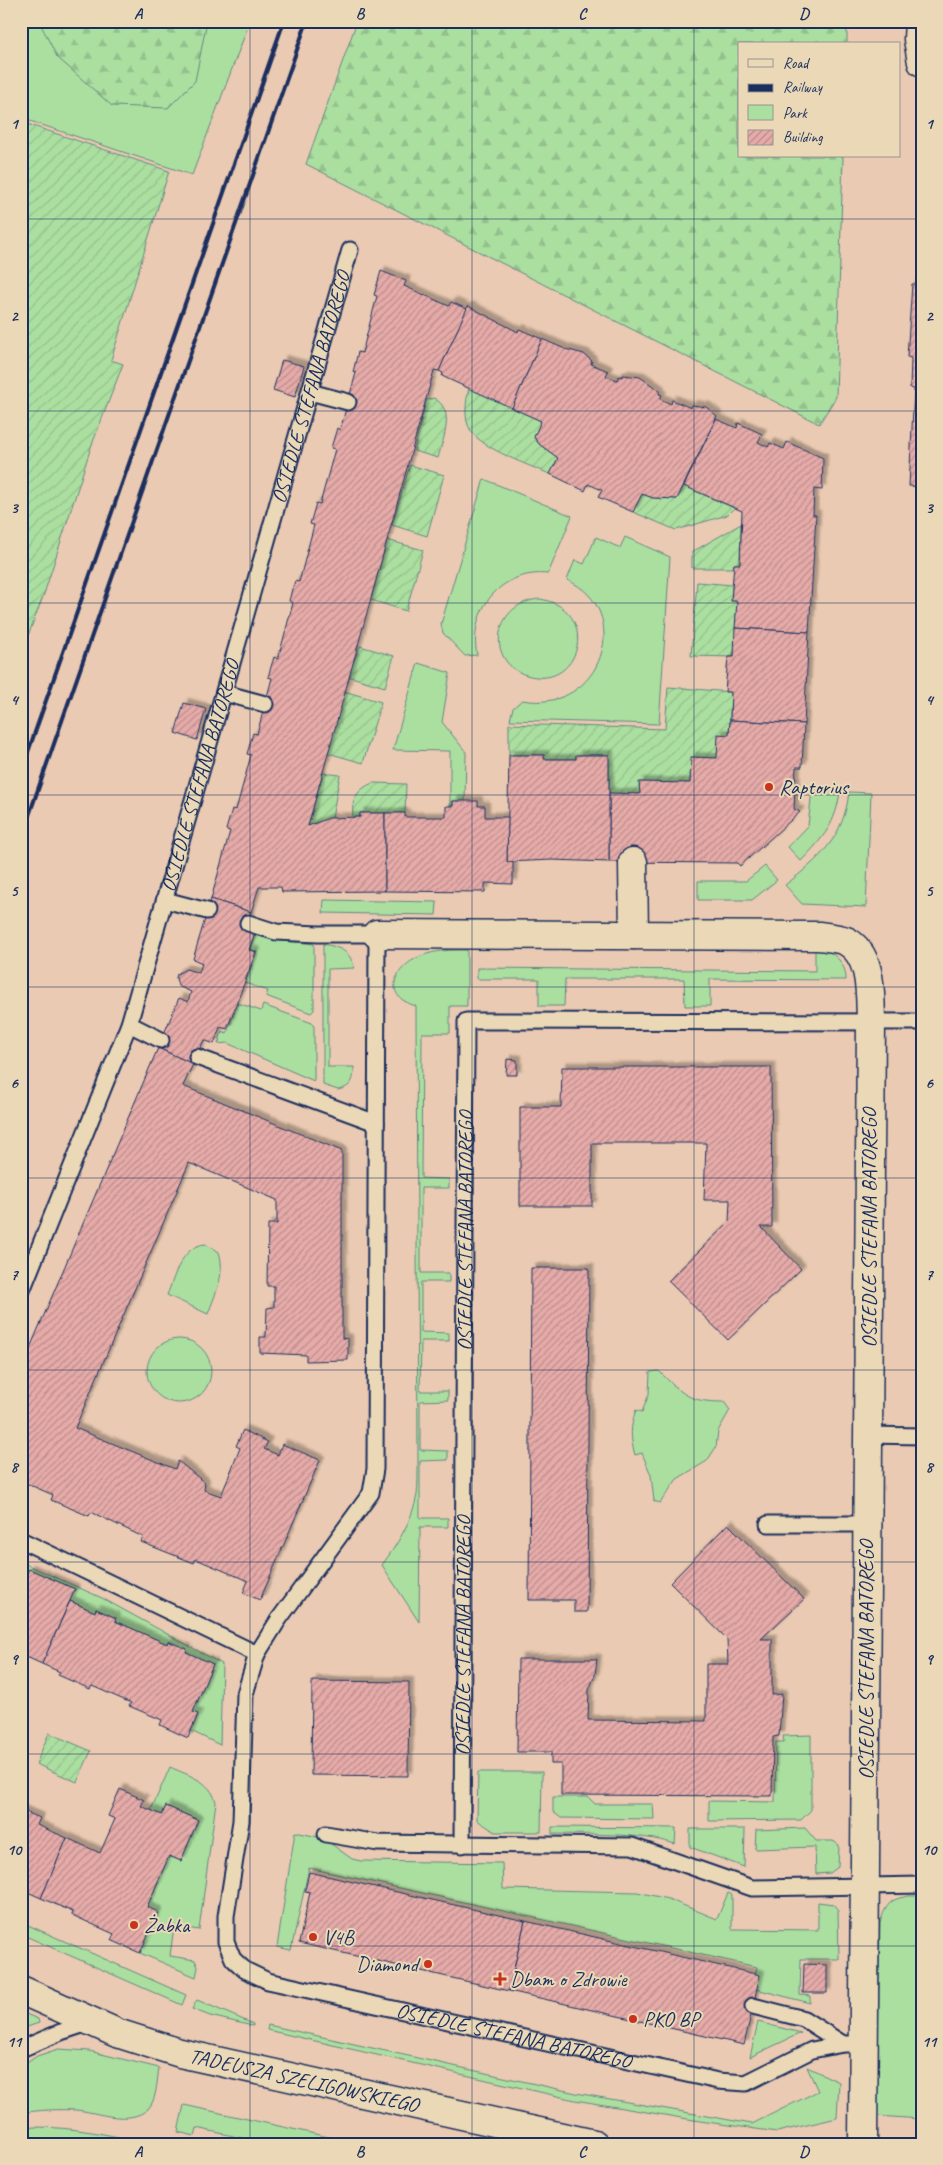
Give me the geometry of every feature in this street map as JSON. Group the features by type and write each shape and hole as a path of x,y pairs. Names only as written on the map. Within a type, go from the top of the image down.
{"street":[{"path":"919,21 918,39 922,62"},
{"path":"633,862 634,935"},
{"path":"377,934 818,936 846,941 859,952 867,971 870,986 871,1021"},
{"name":"OSIEDLE STEFANA BATOREGO","path":"863,2144 853,2044 865,1885 871,1021"},
{"name":"TADEUSZA SZELIGOWSKIEGO","path":"21,1990 117,2033 180,2053 594,2144"}],"lane":[{"name":"OSIEDLE STEFANA BATOREGO","path":"21,1293 129,1024 350,250"},
{"path":"310,392 348,402"},
{"path":"224,693 265,704"},
{"path":"165,900 208,911"},
{"path":"248,923 276,932 377,934"},
{"name":"OSIEDLE STEFANA BATOREGO","path":"377,934 375,1469 371,1493 279,1619 257,1654 245,1694 241,1821 226,1916 226,1942 233,1959 244,1970 268,1982 718,2081 746,2083 812,2050 853,2044"},
{"name":"OSIEDLE STEFANA BATOREGO","path":"462,1845 466,1022 922,1022"},
{"path":"129,1024 161,1040"},
{"path":"196,1056 376,1123"},
{"path":"868,1435 922,1436"},
{"path":"768,1524 867,1524"},
{"path":"21,1540 257,1654"},
{"path":"326,1834 378,1843 632,1846 752,1888 922,1885"},
{"path":"753,2006 804,2019 853,2044"},
{"path":"21,2049 91,2022"}],"shaded area":[{"path":"58,2140 90,2144 21,2144 28,2141"}],"green space":[{"path":"21,21 250,21 192,175 21,118"},
{"path":"39,21 207,21 195,81 168,108 112,106 57,57"},
{"path":"357,21 847,21 847,42 738,42 738,158 843,158 836,397 819,424 306,164"},
{"path":"21,122 169,171 111,360 123,364 91,447 44,594 21,654"},
{"path":"469,388 541,421 534,438 558,458 550,474 519,462 477,438 468,426 466,416"},
{"path":"434,398 441,403 446,417 445,434 438,458 414,451 426,400"},
{"path":"410,465 444,475 427,536 392,525"},
{"path":"484,479 572,516 548,574 531,574 516,578 492,596 483,608 478,623 476,638 477,655 465,656 443,633 441,624"},
{"path":"684,486 734,508 727,515 676,530 633,512 642,494 653,498 677,499"},
{"path":"741,524 740,564 734,564 733,568 692,568 692,552"},
{"path":"596,537 620,548 625,537 670,557 659,724 510,720 513,708 522,700 550,700 573,692 590,676 600,656 604,635 600,613 588,594 567,580 575,560 584,564"},
{"path":"387,540 423,550 406,611 371,600"},
{"path":"697,582 732,585 731,601 737,601 734,657 691,656"},
{"path":"540,599 558,605 570,616 577,629 577,644 573,657 565,669 552,676 536,677 519,672 508,663 501,651 499,637 503,624 511,612 523,603"},
{"path":"360,646 394,656 385,687 348,676"},
{"path":"418,663 450,673 442,722 466,752 465,801 453,801 453,806 450,806 450,751 393,750"},
{"path":"668,687 731,692 729,735 717,758 691,757 690,783 640,782 640,794 609,793 609,755 576,755 576,759 544,759 544,755 509,755 509,724 665,729"},
{"path":"344,691 381,702 363,763 328,753"},
{"path":"323,773 340,775 332,818 308,826"},
{"path":"373,783 406,784 405,813 360,813 360,817 353,817 353,805 356,796 363,788"},
{"path":"812,790 840,791 832,822 816,845 801,861 788,847 808,826"},
{"path":"849,792 871,793 866,907 802,904 785,885 809,866 828,846 842,822"},
{"path":"765,866 777,880 752,900 698,900 698,881 746,881"},
{"path":"324,900 437,902 436,915 323,913"},
{"path":"255,935 275,940 314,944 314,1010 311,1013 266,996 268,991 245,983 257,952 250,949"},
{"path":"323,944 347,954 354,968 328,969 328,1067 354,1067 349,1085 338,1090 323,1085"},
{"path":"815,945 827,950 841,962 844,967 846,980 710,979 710,1006 685,1006 684,979 565,979 564,1006 539,1006 539,979 477,979 477,968 815,971"},
{"path":"467,950 467,1006 450,1006 450,1033 422,1033 421,1178 449,1179 449,1188 421,1188 421,1273 449,1273 449,1282 421,1282 421,1332 449,1333 449,1341 421,1341 420,1391 448,1391 448,1400 420,1401 420,1450 448,1451 448,1460 420,1461 420,1518 448,1518 448,1527 420,1527 419,1622 382,1565 408,1523 415,1505 418,1480 416,1006 398,996 395,989 395,981 404,967 421,956 438,951"},
{"path":"238,1003 261,1011 263,1005 312,1023 314,1027 314,1081 227,1043 218,1044 222,1031 227,1033"},
{"path":"205,1244 219,1252 221,1260 219,1284 208,1314 167,1295 176,1271 185,1256 197,1246"},
{"path":"918,1278 922,1278 922,1390 917,1390"},
{"path":"173,1339 185,1339 202,1348 209,1359 211,1371 209,1383 202,1394 185,1403 173,1403 161,1398 152,1389 147,1377 147,1365 152,1353 161,1344"},
{"path":"659,1371 687,1396 702,1401 724,1402 730,1410 718,1431 716,1447 707,1461 677,1479 660,1503 654,1501 651,1475 642,1453 635,1455 631,1432 636,1410 642,1412 649,1394 650,1372"},
{"path":"21,1562 102,1598 222,1664 220,1745 191,1731 198,1715 193,1712 213,1664 186,1652 168,1641 167,1644 115,1621 116,1618 96,1609 95,1612 70,1601 75,1589 29,1569 23,1581 21,1580"},
{"path":"49,1733 91,1751 77,1782 36,1764"},
{"path":"811,1735 811,1810 801,1820 709,1821 709,1801 775,1802 776,1742 784,1742 783,1736"},
{"path":"170,1767 204,1784 216,1802 199,1930 174,1926 170,1956 195,1960 198,1967 196,1977 140,1953 147,1907 169,1856 181,1861 198,1820 166,1806 162,1815 151,1810"},
{"path":"478,1772 542,1772 541,1832 495,1832 477,1820"},
{"path":"553,1797 588,1797 595,1804 653,1804 654,1819 561,1818 553,1812"},
{"path":"552,1827 676,1828 675,1844 630,1836 552,1834"},
{"path":"805,1828 816,1841 833,1841 839,1845 838,1867 830,1873 816,1874 815,1847 755,1849 756,1830"},
{"path":"690,1829 745,1829 744,1867 690,1847"},
{"path":"295,1832 323,1838 352,1859 361,1861 502,1863 503,1889 637,1892 668,1899 717,1919 728,1893 732,1895 732,1929 818,1930 818,1902 833,1904 838,1910 839,1959 801,1959 800,1995 810,1996 810,2003 752,1988 757,1967 309,1868 291,1950 277,1947"},
{"path":"909,1896 922,1896 922,2119 877,2116 880,1923 884,1911 893,1901"},
{"path":"21,1922 186,1995 182,2005 21,1934"},
{"path":"197,2000 253,2024 253,2026 210,2016 192,2009"},
{"path":"21,2012 38,2019 39,2023 21,2029"},
{"path":"758,2022 801,2033 750,2057"},
{"path":"268,2025 576,2093 752,2124 818,2091 807,2067 839,2082 837,2118 777,2132 700,2121 575,2100 267,2030"},
{"path":"58,2049 89,2051 159,2068 155,2095 151,2105 148,2109 132,2117 113,2117 76,2110 21,2113 21,2067 37,2056"},
{"path":"184,2105 360,2144 269,2144 197,2128 195,2136 178,2132"},
{"path":"34,2127 78,2130 150,2144 90,2144 58,2140 21,2143 21,2129"}],"building":[{"path":"381,271 406,281 404,286 449,306 451,302 467,309 439,371 434,370 308,826 329,818 360,817 360,813 385,813 385,891 282,892 281,887 259,887 251,912 211,899 230,831 226,830 232,809 236,810 251,755 247,754 253,733 257,734 272,678 268,677 274,657 278,659 293,603 289,601 292,589 295,581 299,582 314,525 310,524 316,503 320,504 335,449 331,448 337,428 340,430 356,373 353,372 358,352 362,353 377,296 374,295"},
{"path":"912,284 922,284 922,487 909,486 914,389 910,388 911,358 907,357"},
{"path":"468,306 518,332 519,329 542,339 512,408 442,376 443,373 439,371"},
{"path":"542,339 565,349 584,354 592,361 591,364 608,371 606,376 617,380 619,376 622,377 623,375 640,377 660,391 659,394 662,395 660,399 671,404 672,400 691,408 692,405 706,407 717,416 677,499 653,498 642,494 633,512 598,497 602,490 588,484 585,491 550,474 558,458 539,444 534,437 541,421 512,408"},
{"path":"282,360 304,366 295,397 273,390"},
{"path":"716,419 737,428 738,423 762,434 758,442 768,447 770,443 784,449 787,442 823,458 822,490 814,489 813,515 816,515 809,632 735,628 737,601 731,601 734,564 740,564 742,511 684,486"},
{"path":"735,628 809,632 804,724 730,720 731,692 725,692 728,657 734,657"},
{"path":"184,703 206,709 197,740 175,733"},
{"path":"730,720 804,724 802,767 796,767 794,809 800,812 740,866 737,863 609,862 609,793 640,794 639,782 690,783 691,757 717,758 718,734 729,735"},
{"path":"509,755 544,755 544,759 576,759 576,755 609,755 609,862 552,860 507,862"},
{"path":"453,801 478,801 478,806 485,806 485,817 508,817 507,862 513,862 513,884 485,883 485,892 385,891 385,813 405,813 405,817 446,817 446,806 453,806"},
{"path":"211,899 251,912 248,923 255,932 249,950 256,952 227,1029 220,1027 214,1044 204,1040 193,1064 158,1048 179,998 188,1002 191,992 178,986 177,974 186,969 199,973 202,963 193,959"},
{"path":"158,1048 193,1064 183,1086 342,1151 342,1338 348,1339 348,1360 306,1361 306,1355 260,1353 260,1337 266,1337 267,1308 274,1307 274,1286 267,1286 268,1224 277,1224 277,1200 189,1163 75,1428 175,1469 178,1461 205,1483 204,1490 221,1496 240,1448 236,1446 243,1430 268,1442 264,1449 278,1455 282,1444 320,1460 260,1600 243,1593 248,1581 196,1559 194,1563 141,1542 143,1537 91,1512 89,1516 51,1500 53,1495 21,1481 21,1369"},
{"path":"507,1059 517,1060 517,1075 506,1075"},
{"path":"562,1067 771,1067 772,1227 761,1227 801,1269 728,1340 668,1281 729,1222 730,1200 704,1200 706,1143 592,1143 592,1206 520,1206 520,1107 561,1107"},
{"path":"531,1268 589,1268 587,1612 574,1612 574,1600 529,1600"},
{"path":"728,1524 804,1599 761,1639 772,1639 772,1695 782,1694 779,1736 773,1737 772,1796 561,1795 561,1764 551,1764 551,1752 517,1752 518,1659 597,1659 595,1675 589,1690 588,1720 706,1721 706,1664 728,1664 727,1639 670,1583"},
{"path":"29,1569 75,1589 42,1664 22,1655 21,1658 21,1580 23,1581"},
{"path":"70,1601 95,1612 96,1609 116,1618 115,1621 167,1644 168,1641 187,1649 186,1652 213,1664 193,1712 198,1714 188,1738 160,1725 162,1720 129,1706 131,1703 92,1686 90,1689 58,1675 60,1672 42,1664"},
{"path":"312,1681 409,1682 408,1776 311,1775"},
{"path":"120,1789 144,1800 141,1806 162,1815 166,1806 198,1820 181,1861 169,1856 147,1907 158,1912 140,1953 111,1940 114,1934 72,1915 73,1912 41,1898 67,1838 100,1853 115,1819 108,1816"},
{"path":"21,1810 40,1818 37,1825 67,1838 41,1898 21,1889"},
{"path":"309,1872 525,1921 509,1991 299,1943 310,1892 305,1891"},
{"path":"525,1921 760,1975 744,2045 509,1991"},
{"path":"804,1964 827,1965 827,1993 803,1993"}],"railway":[{"path":"21,772 284,21"},
{"path":"21,838 307,21"}],"place":[{"name":"Raptorius","path":"769,787"},
{"name":"Żabka","path":"134,1925"},
{"name":"V4B","path":"313,1937"},
{"name":"Diamond","path":"428,1964"},
{"name":"Dbam o Zdrowie","path":"500,1979"},
{"name":"PKO BP","path":"633,2019"}]}
